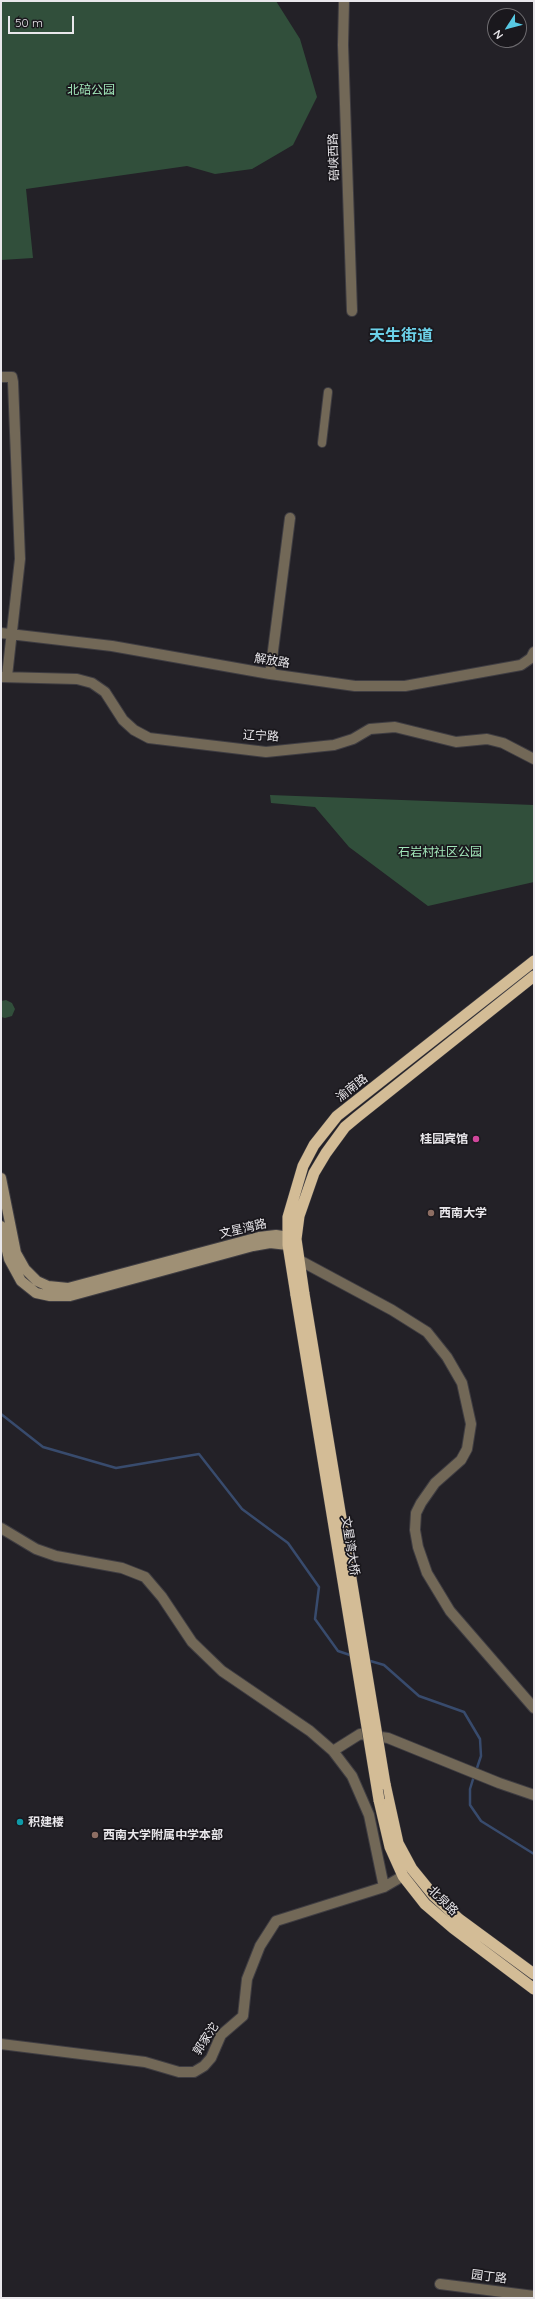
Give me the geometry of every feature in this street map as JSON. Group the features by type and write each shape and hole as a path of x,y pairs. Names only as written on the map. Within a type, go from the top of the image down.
{"highway":[{"name":"渝南路","path":"300,1295 290,1240 294,1193 303,1166 314,1145 337,1116 534,961"},
{"name":"渝南路","path":"300,1295 299,1260 290,1240 314,1173 326,1153 345,1127 534,976"},
{"name":"文星湾大桥","path":"300,1295 385,1784"},
{"name":"文星湾大桥","path":"300,1295 379,1800"},
{"name":"北泉路","path":"385,1784 398,1843 412,1869 434,1896 459,1919 534,1974"},
{"name":"北泉路","path":"379,1800 390,1847 403,1876 425,1904 453,1928 534,1989"}],"main road":[{"name":"文星湾路","path":"1,1178 14,1235 16,1253 25,1269 37,1281 57,1288 68,1288 259,1237 290,1240"},
{"name":"文星湾路","path":"2,1233 4,1251 21,1281 36,1293 60,1296 70,1296 253,1246 290,1240"},
{"path":"2,1233 14,1235 4,1251"}],"street":[{"name":"碚峡西路","path":"344,1 343,45 352,311"},
{"path":"1,377 12,376 20,559 13,633 4,676"},
{"path":"322,443 328,392"},
{"path":"270,674 290,518"},
{"name":"解放路","path":"1,633 13,633 112,646 270,674 355,686 405,686 520,665 531,658 534,652"},
{"name":"辽宁路","path":"4,676 77,679 92,683 105,692 123,720 134,730 149,738 266,752 302,750 334,745 353,739 370,729 395,727 456,742 487,739 502,743 534,759"},
{"path":"299,1260 392,1310 427,1332 447,1357 462,1383 471,1424 467,1449 461,1460 435,1482 421,1503 416,1513 415,1530 418,1547 427,1573 450,1611 534,1708"},
{"path":"1,1528 36,1548 56,1556 122,1568 145,1577 162,1597 192,1642 222,1671 310,1731 333,1751 352,1776 369,1815 384,1888"},
{"path":"333,1751 360,1734 388,1738 463,1767 499,1783 534,1794"},
{"name":"郭家沱","path":"1,2044 145,2062 179,2072 194,2072 204,2066 211,2058 222,2035 243,2016 247,1979 260,1946 276,1921 384,1888 403,1876"},
{"name":"园丁路","path":"440,2284 534,2296"}],"green space":[{"name":"北碚公园","path":"1,1 276,1 300,39 317,97 293,145 252,169 215,174 187,166 26,189 33,258 1,260"},
{"name":"石岩村社区公园","path":"270,795 534,805 534,882 428,906 349,847 315,807 271,803"},
{"path":"6,1000 12,1003 15,1009 12,1016 5,1018 1,1017 1,1001"}],"waterway":[{"path":"1,1414 43,1447 116,1468 199,1454 242,1509 288,1543 319,1587 315,1619 338,1651 353,1656"},
{"path":"367,1660 384,1665 419,1696 464,1712 480,1739 481,1756 476,1771"},
{"path":"474,1776 470,1789 470,1805 481,1821 534,1854"}],"place":[{"name":"桂园宾馆","path":"476,1139"},
{"name":"西南大学","path":"431,1213"},
{"name":"积建楼","path":"20,1822"},
{"name":"西南大学附属中学本部","path":"95,1835"}],"district":[{"name":"天生街道","path":"401,336"}]}
